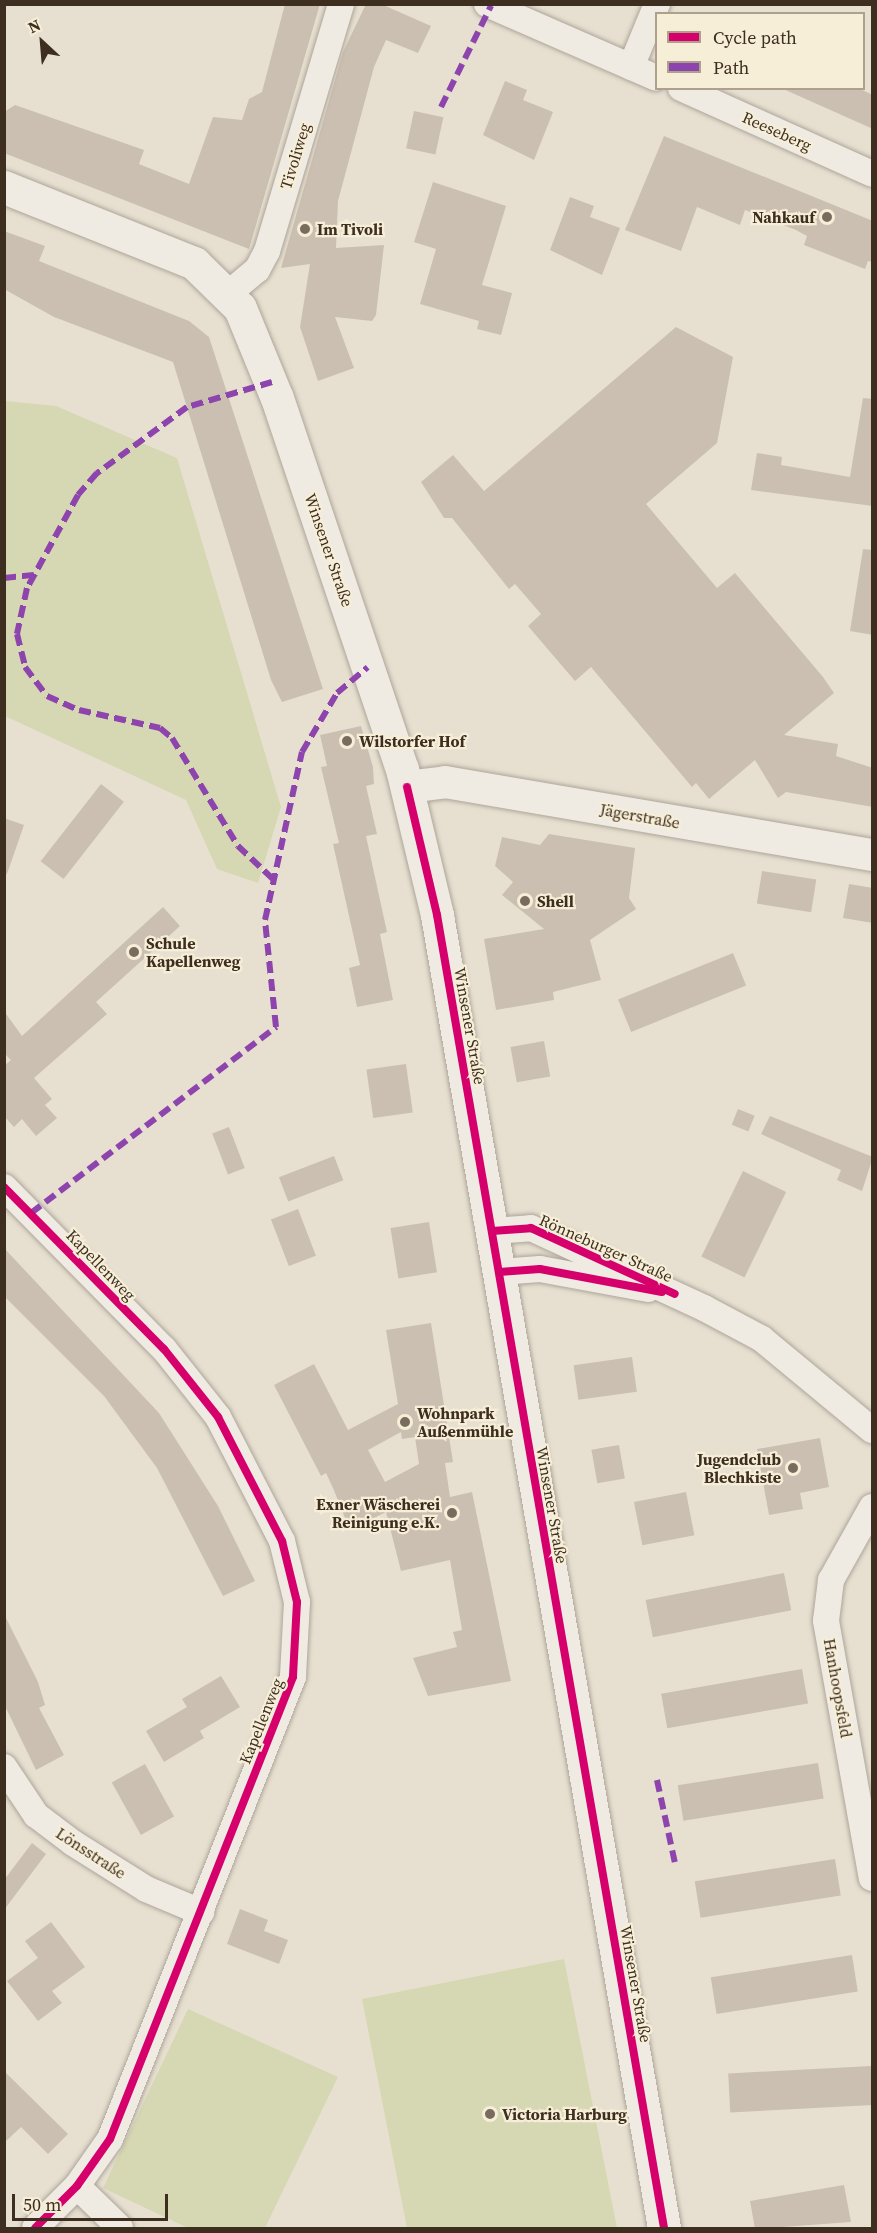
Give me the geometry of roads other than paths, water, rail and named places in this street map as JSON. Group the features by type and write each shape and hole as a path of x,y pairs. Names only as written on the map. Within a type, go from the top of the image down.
{"main road":[{"name":"Winsener Straße","path":"4,187 194,264 228,294 255,334 407,787 429,873 664,2229"}],"street":[{"name":"Tivoliweg","path":"228,294 256,270 267,251 341,4"},
{"path":"487,4 655,77"},
{"path":"631,67 657,4"},
{"name":"Reeseberg","path":"685,90 873,174"},
{"name":"Jägerstraße","path":"407,787 445,782 873,855"},
{"name":"Kapellenweg","path":"4,1187 164,1349 218,1417 260,1490 293,1578 293,1677 201,1912 110,2139 77,2186 35,2229"},
{"name":"Rönneburger Straße","path":"492,1231 531,1228 675,1294 762,1339 873,1430"},
{"name":"Rönneburger Straße","path":"499,1272 540,1269 675,1294"},
{"name":"Hanhoopsfeld","path":"873,1507 831,1580 826,1621 873,1878"},
{"name":"Lönsstraße","path":"4,1767 36,1815 73,1843 146,1889 201,1912"},
{"path":"77,2186 120,2229"}],"place":[{"name":"Nahkauf","path":"827,217"},
{"name":"Im Tivoli","path":"305,229"},
{"name":"Wilstorfer Hof","path":"347,741"},
{"name":"Shell","path":"525,901"},
{"name":"Schule Kapellenweg","path":"134,952"},
{"name":"Wohnpark Außenmühle","path":"405,1422"},
{"name":"Jugendclub Blechkiste","path":"793,1468"},
{"name":"Exner Wäscherei Reinigung e.K.","path":"452,1513"},
{"name":"Victoria Harburg","path":"490,2114"}]}
